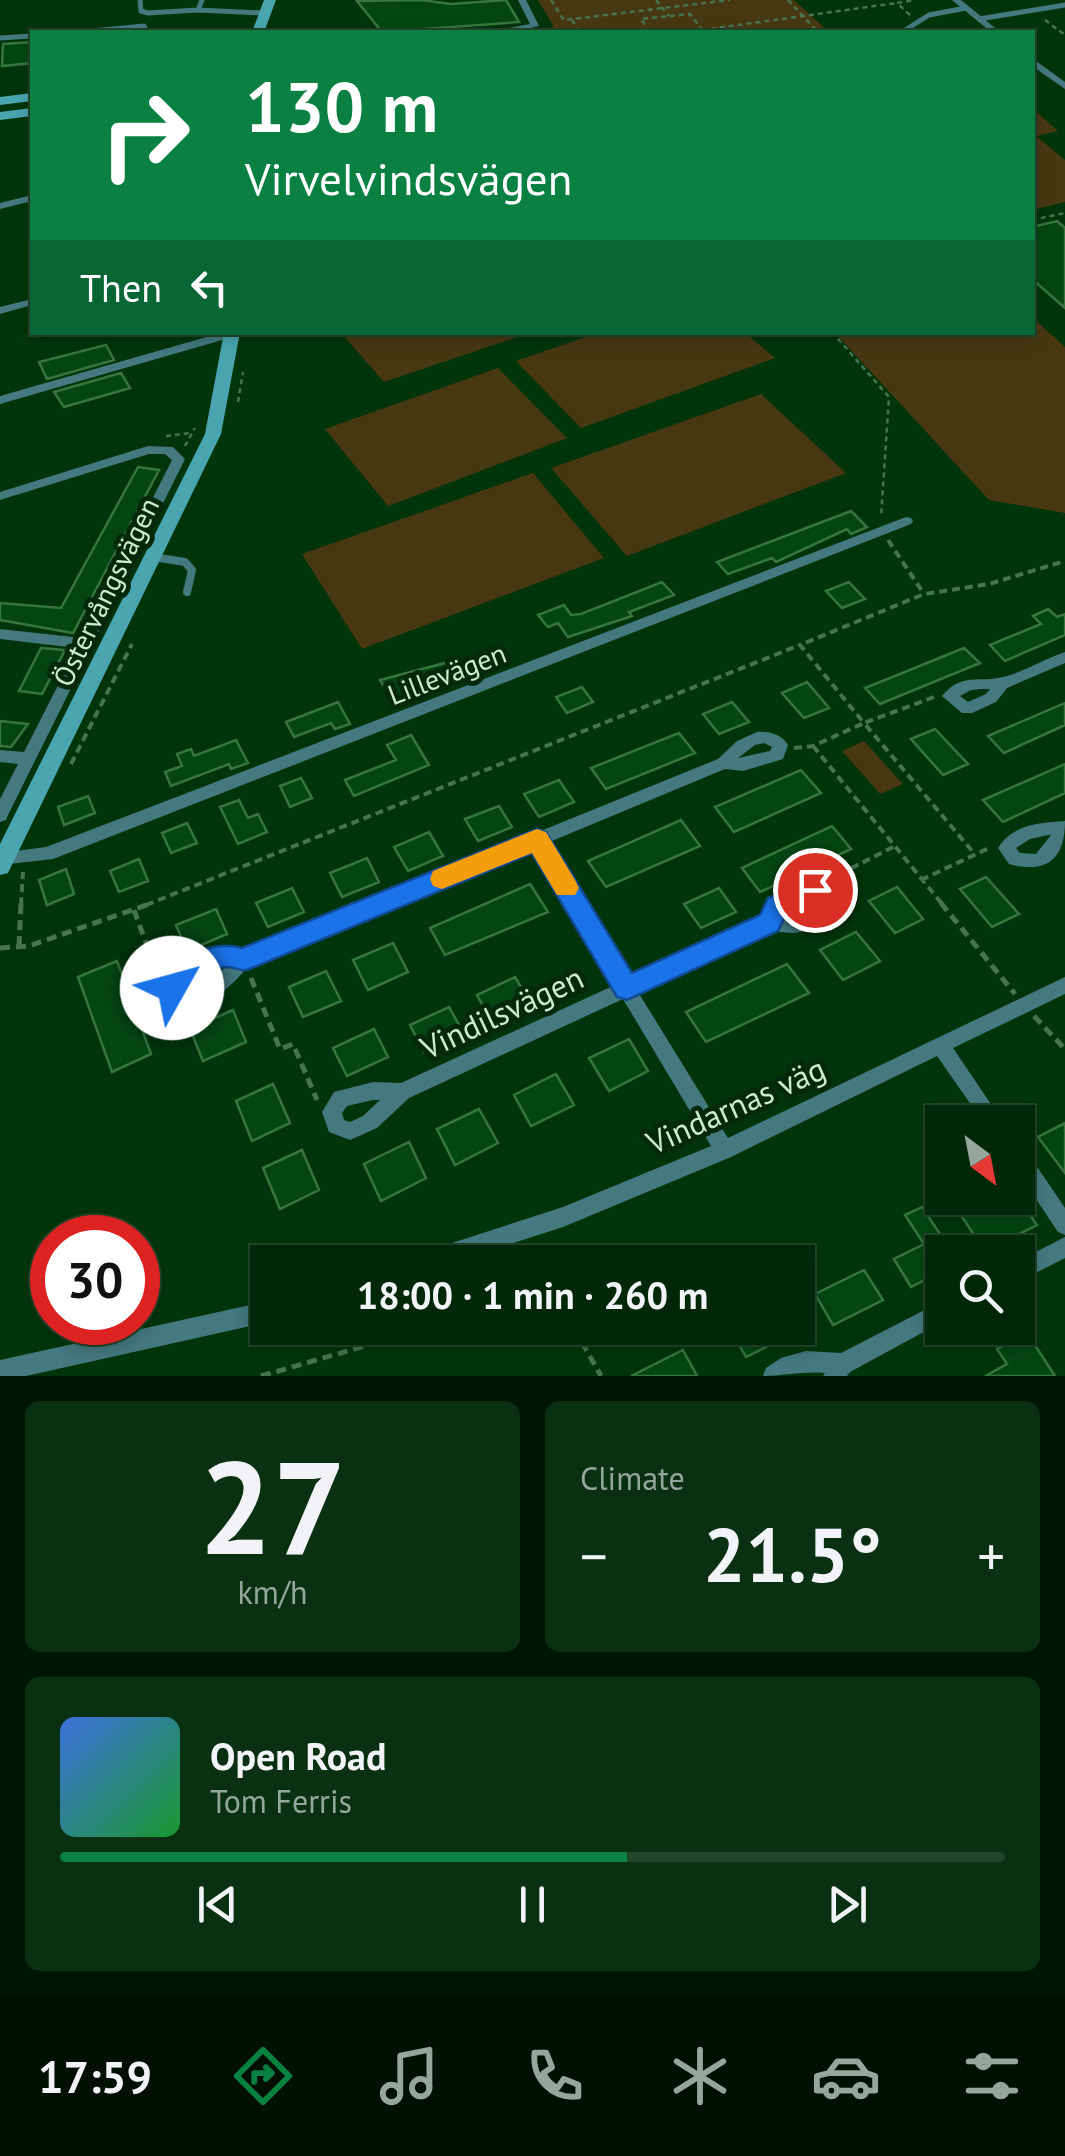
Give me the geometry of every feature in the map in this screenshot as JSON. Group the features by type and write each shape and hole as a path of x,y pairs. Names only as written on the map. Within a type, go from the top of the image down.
{"street":[{"path":"259,30 270,0"},
{"path":"518,30 534,28 522,0"},
{"path":"956,0 993,30"},
{"path":"1035,63 1065,86"},
{"path":"0,101 30,97"},
{"path":"0,116 30,112"},
{"path":"0,206 30,198"},
{"path":"0,310 30,302"},
{"path":"0,400 225,335"},
{"name":"Östervångsvägen","path":"2,863 213,434 232,335"},
{"path":"0,496 148,450 168,450 178,459 0,815"},
{"name":"Lillevägen","path":"2,863 48,854 884,534 906,521"},
{"path":"0,634 85,644"},
{"path":"1002,684 991,698 967,710 950,696 959,687 980,682 1002,684 1065,657"},
{"path":"243,960 227,956 200,962 176,974 172,988 182,998 194,998 224,984 243,960 724,763 740,746 759,737 772,738 780,745"},
{"path":"0,756 28,759"},
{"path":"1065,829 1040,860 1015,859 1006,848 1012,838 1036,830 1065,829"},
{"path":"537,840 724,1150"},
{"path":"815,890 826,899 830,913 794,928 769,923 778,906 815,890"},
{"name":"Vindilsvägen","path":"402,1092 373,1091 342,1098 332,1112 336,1126 350,1131 370,1122 402,1092 769,923"},
{"name":"Vindarnas väg","path":"477,1245 563,1217 724,1150 1065,985"},
{"path":"942,1046 982,1105"},
{"path":"1035,1181 1065,1225"},
{"path":"1035,1263 1065,1247"},
{"path":"0,1371 250,1314"},
{"path":"774,1376 780,1369 811,1360 838,1370 925,1321"}],"lane":[{"path":"140,0 142,11 264,13"},
{"path":"162,0 163,12"},
{"path":"198,10 202,0"},
{"path":"979,19 1065,5"},
{"path":"905,30 928,14 966,8"},
{"path":"103,30 144,26 146,30"},
{"path":"0,38 30,36"},
{"path":"153,557 185,562 192,570 187,592"}],"path":[{"path":"551,0 564,20 730,0"},
{"path":"656,0 669,16"},
{"path":"788,0 816,30"},
{"path":"710,30 897,3"},
{"path":"1032,10 1065,35"},
{"path":"649,30 641,19 690,14 702,30"},
{"path":"571,19 579,30"},
{"path":"1035,219 1065,212"},
{"path":"835,335 890,397 880,506 884,534 924,594"},
{"path":"0,948 30,946 134,910 924,594 989,584 1065,561"},
{"path":"800,645 973,852"},
{"path":"780,745 796,749 813,746 933,697 950,696"},
{"path":"813,746 1024,1005 1065,1049"},
{"path":"815,890 895,846"},
{"path":"921,880 973,852 1006,848"},
{"path":"134,910 158,978 172,988"},
{"path":"243,960 280,1049 292,1044 320,1105 332,1112"},
{"path":"262,1376 369,1345"},
{"path":"583,1345 600,1376"}],"shaded area":[{"path":"538,0 794,0 827,30 532,30 554,27"},
{"path":"1035,111 1058,131 1036,136 1065,160 1065,202 1035,210"},
{"path":"1035,320 1065,347 1065,513 989,500 837,335 1035,335"},
{"path":"343,335 523,335 384,382"},
{"path":"591,335 747,335 775,358 581,428 516,361"},
{"path":"498,368 567,438 388,506 325,429"},
{"path":"761,394 846,473 627,556 551,468"},
{"path":"533,473 604,558 362,649 302,554"},
{"path":"864,741 903,784 880,794 842,751"}],"building":[{"path":"421,0 451,4 506,0 519,22 380,30 357,1"},
{"path":"30,42 30,63 2,66 3,44"},
{"path":"1057,221 1065,228 1065,308 1035,282 1035,226"},
{"path":"106,345 114,360 47,379 39,362"},
{"path":"121,373 130,388 64,407 54,392"},
{"path":"138,467 159,470 73,633 0,620 0,603 61,608"},
{"path":"851,511 867,527 851,534 847,529 776,562 772,558 728,574 717,562"},
{"path":"662,582 674,595 629,612 632,616 568,637 558,623 548,627 538,615 564,605 571,615 581,614"},
{"path":"849,582 865,599 842,608 826,591"},
{"path":"1048,609 1057,617 1065,614 1065,635 1005,661 990,645 1041,624 1033,616"},
{"path":"41,648 65,650 42,694 19,691"},
{"path":"964,648 980,663 880,704 865,688"},
{"path":"445,663 455,677 444,681 448,686 433,692 429,687 393,701 380,680"},
{"path":"807,682 829,708 804,718 782,693"},
{"path":"582,687 593,702 567,713 556,697"},
{"path":"338,702 350,724 335,729 331,723 294,737 286,722"},
{"path":"732,702 749,722 719,734 703,714"},
{"path":"1065,703 1065,725 1004,753 988,736"},
{"path":"0,721 28,724 11,747 0,746"},
{"path":"935,729 968,764 943,775 911,739"},
{"path":"679,733 695,753 606,789 591,768"},
{"path":"411,735 429,765 354,796 345,780 396,760 387,745"},
{"path":"236,740 248,763 231,769 229,764 171,786 165,772 182,766 177,754 191,749 194,756"},
{"path":"1065,764 1065,793 1003,822 983,800"},
{"path":"801,770 821,793 734,832 715,807"},
{"path":"301,778 312,798 290,807 280,786"},
{"path":"559,780 574,802 539,817 524,794"},
{"path":"88,796 95,813 64,825 58,807"},
{"path":"239,800 248,818 258,814 267,832 238,844 220,807"},
{"path":"499,806 512,827 478,841 465,819"},
{"path":"681,820 700,846 606,887 588,861"},
{"path":"187,823 197,843 171,853 162,833"},
{"path":"832,826 851,849 760,892 742,868"},
{"path":"429,832 443,856 408,871 394,847"},
{"path":"367,858 379,882 342,897 330,873"},
{"path":"139,859 148,881 119,892 110,871"},
{"path":"66,869 74,894 47,905 39,880"},
{"path":"986,877 1019,914 992,927 960,889"},
{"path":"530,884 548,912 445,955 430,928"},
{"path":"897,887 923,919 895,933 869,901"},
{"path":"292,888 304,912 268,927 256,903"},
{"path":"719,888 736,912 701,928 684,904"},
{"path":"216,909 227,934 187,951 176,925"},
{"path":"856,932 880,961 843,980 820,950"},
{"path":"393,943 408,972 368,990 353,960"},
{"path":"117,961 151,1054 112,1072 78,977"},
{"path":"787,964 809,993 706,1042 686,1012"},
{"path":"326,971 341,1001 303,1017 289,987"},
{"path":"515,977 531,1004 492,1022 477,995"},
{"path":"449,1007 464,1034 424,1052 410,1025"},
{"path":"233,1010 246,1042 203,1061 190,1029"},
{"path":"374,1029 388,1057 347,1076 333,1048"},
{"path":"629,1039 648,1071 609,1091 589,1058"},
{"path":"556,1074 574,1105 531,1126 514,1095"},
{"path":"273,1084 290,1123 252,1141 236,1101"},
{"path":"479,1109 498,1143 455,1165 437,1129"},
{"path":"1065,1123 1065,1173 1038,1137"},
{"path":"409,1142 426,1178 381,1201 364,1164"},
{"path":"302,1150 319,1190 280,1209 263,1168"},
{"path":"922,1207 941,1235 925,1235 925,1280 911,1287 894,1259 924,1244 905,1215"},
{"path":"1030,1215 1037,1225 1017,1235 974,1235 962,1217"},
{"path":"864,1270 883,1300 833,1325 815,1294"},
{"path":"739,1345 770,1345 746,1357"},
{"path":"1004,1345 1035,1345 1055,1376 985,1376 1007,1364 997,1349"},
{"path":"683,1350 697,1376 631,1376"}],"slow traffic":[{"path":"442,879 537,840 566,888"}],"route":[{"path":"172,988 176,974 200,962 227,956 243,960 537,840 627,988 769,923 778,906 798,894 815,890"}]}
